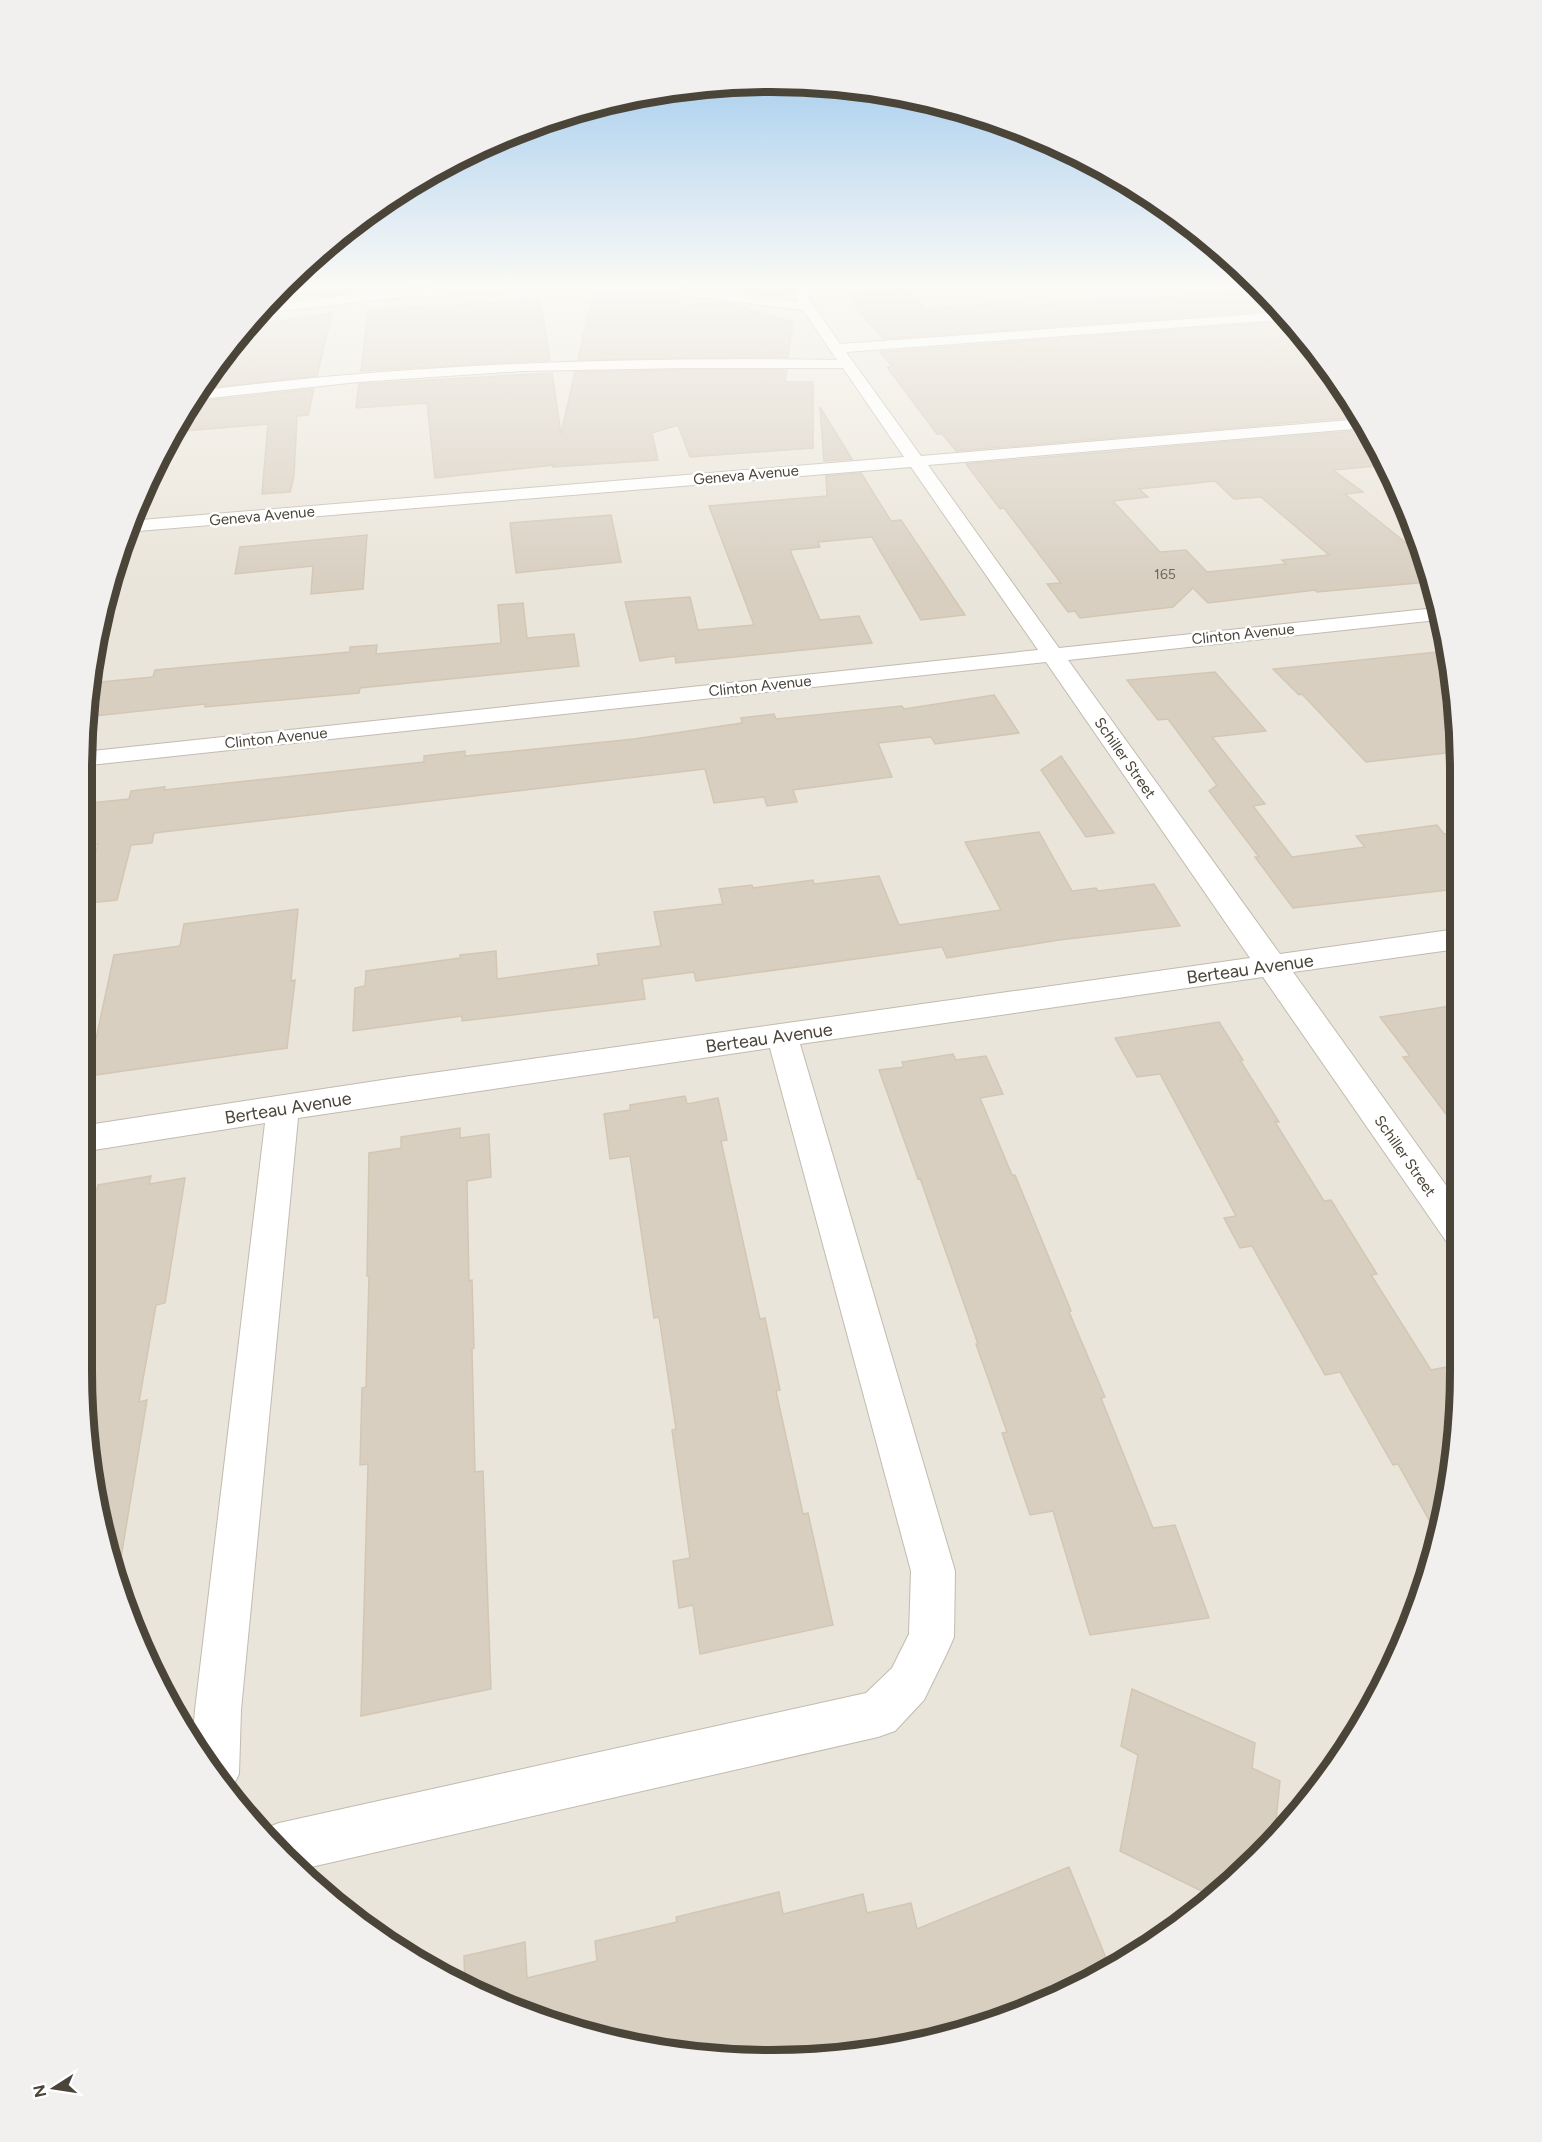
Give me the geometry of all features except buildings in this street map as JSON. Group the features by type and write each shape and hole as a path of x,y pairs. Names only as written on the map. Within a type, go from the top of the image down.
{"street":[{"path":"205,395 316,383"},
{"name":"Schiller Street","path":"862,383 1450,1219"},
{"name":"Geneva Avenue","path":"138,526 1355,425"},
{"name":"Clinton Avenue","path":"92,758 1432,615"},
{"name":"Berteau Avenue","path":"92,1137 389,1091 1450,940"},
{"path":"287,1847 326,1840 878,1714 908,1684 931,1637 933,1571 782,1036"},
{"path":"216,1762 219,1698 283,1109"}],"shaded area":[{"path":"213,383 1329,383 1359,431 1399,511 1427,595 1445,682 1450,771 1449,1415 1445,1460 1427,1547 1399,1631 1380,1672 1336,1749 1310,1785 1282,1819 1219,1882 1149,1936 1072,1980 1031,1999 947,2027 860,2045 771,2050 682,2045 595,2027 511,1999 431,1959 393,1936 357,1910 291,1851 232,1785 206,1749 183,1711 143,1631 115,1547 97,1460 92,1371 92,771 97,682 115,595 143,511 183,431"}]}
